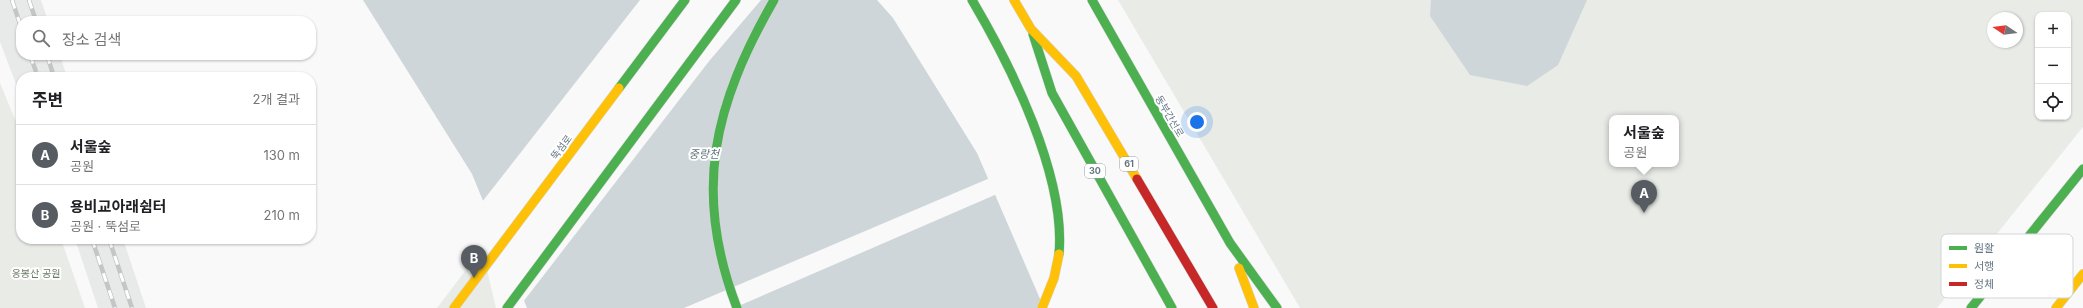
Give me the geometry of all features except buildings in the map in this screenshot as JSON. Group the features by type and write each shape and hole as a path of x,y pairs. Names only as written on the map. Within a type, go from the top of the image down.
{"main road":[{"name":"뚝섬로","path":"454,308 685,0"},
{"path":"507,308 736,0"},
{"path":"737,308 724,272 718,246 714,198 714,163 718,134 733,82 760,24 774,0"},
{"path":"972,0 994,35 1035,134 1051,182 1059,223 1059,251 1054,276 1042,308"},
{"name":"61","path":"1014,0 1031,29 1076,76 1213,308"},
{"name":"동부간선로","path":"1092,0 1230,243"},
{"name":"30","path":"1031,29 1052,93 1172,308"},
{"path":"2031,234 2083,169"},
{"path":"1230,243 1254,308"},
{"path":"1230,243 1277,308"},
{"path":"2073,287 2083,274"},
{"path":"1971,308 1979,298"},
{"path":"2056,308 2064,298"}],"shaded area":[{"path":"0,0 41,0 46,16 16,16 16,60 62,60 65,72 16,72 16,84 0,42"},
{"path":"77,244 125,244 146,308 98,308"}],"green space":[{"path":"1118,0 2083,0 2083,127 1997,234 1941,234 1941,298 1945,298 1937,308 1300,308"},
{"name":"응봉산 공원","path":"0,83 16,122 16,244 63,244 85,308 0,308"},
{"path":"482,249 496,308 437,308"}],"water":[{"name":"중랑천","path":"363,0 877,0 893,18 977,153 1044,308 527,308 472,174"},
{"path":"1431,0 1587,0 1558,65 1527,86 1470,75 1430,16"}],"pier":[{"path":"640,0 761,0 710,60 523,302 482,202"},
{"path":"990,178 997,194 734,308 684,308"}],"railway":[{"path":"12,0 17,16"},
{"path":"29,0 34,16"},
{"path":"32,60 36,72"},
{"path":"49,60 52,72"},
{"path":"94,244 115,308"},
{"path":"111,244 132,308"}],"traffic: fast":[{"path":"619,88 685,0"},
{"path":"507,308 736,0"},
{"path":"737,308 723,265 715,225 713,187 716,150 724,113 737,76 753,39 774,0"},
{"path":"972,0 1019,89 1033,122 1045,157 1054,191 1059,223 1059,254"},
{"path":"1092,0 1230,243 1277,308"},
{"path":"1033,34 1052,93 1172,308"},
{"path":"2031,234 2083,169"},
{"path":"1971,308 1979,298"}],"traffic: slow":[{"path":"1014,0 1031,29 1076,76 1137,179"},
{"path":"454,308 619,88"},
{"path":"1042,308 1054,278 1059,254"},
{"path":"1239,268 1254,308"},
{"path":"2073,287 2083,274"},
{"path":"2056,308 2064,298"}],"traffic: jam":[{"path":"1137,179 1213,308"}],"place":[{"name":"서울숲","path":"1644,213"},
{"name":"용비교아래쉼터","path":"474,278"}]}
